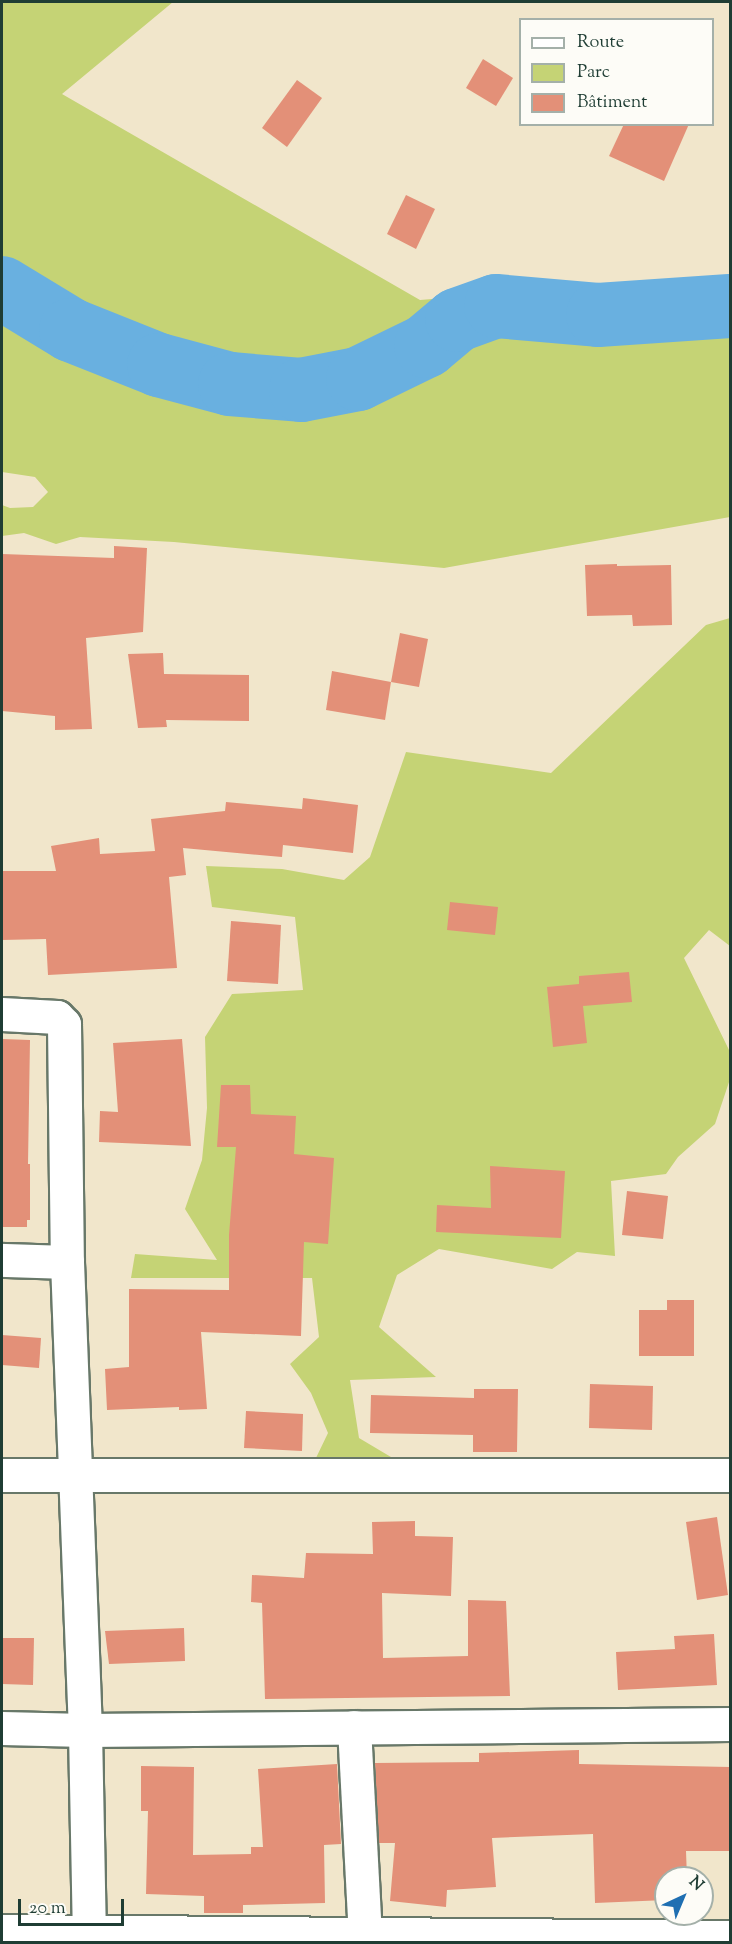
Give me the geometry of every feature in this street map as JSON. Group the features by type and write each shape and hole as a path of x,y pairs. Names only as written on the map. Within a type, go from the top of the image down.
{"street":[{"path":"2,1014 57,1017 64,1024 67,1262 85,1730 89,1937"},
{"path":"2,1260 67,1262"},
{"path":"2,1475 75,1477 730,1475"},
{"path":"2,1728 85,1730 730,1724"},
{"path":"354,1727 365,1935"},
{"path":"2,1931 89,1937 365,1935 730,1937"}],"green space":[{"path":"2,2 173,2 62,94 420,300 730,275 730,517 444,568 174,542 80,537 56,544 24,533 2,536 2,505 10,508 33,507 48,492 35,477 2,472"},
{"path":"730,618 730,946 709,930 684,958 730,1052 730,1079 715,1124 678,1157 666,1174 611,1181 615,1256 577,1252 552,1269 439,1249 397,1275 379,1327 436,1377 350,1380 359,1438 396,1460 315,1460 328,1433 311,1393 290,1364 319,1337 312,1278 131,1278 135,1254 217,1260 185,1209 202,1160 207,1108 205,1037 232,994 303,990 295,917 212,907 206,866 282,869 344,880 370,857 406,752 551,773 706,625"}],"building":[{"path":"483,59 513,78 496,106 466,88"},
{"path":"297,80 322,98 287,147 262,128"},
{"path":"623,126 688,126 664,181 609,156"},
{"path":"406,195 435,209 416,249 387,234"},
{"path":"114,546 147,548 143,632 86,638 92,729 55,730 55,716 2,711 2,554 114,558"},
{"path":"617,564 617,566 671,565 672,625 633,626 632,615 587,616 585,565"},
{"path":"400,633 428,639 419,687 391,682"},
{"path":"163,653 164,674 249,675 249,721 166,720 167,727 138,728 128,654"},
{"path":"332,671 391,682 385,720 326,710"},
{"path":"303,798 358,805 353,853 283,845 282,857 183,848 186,875 169,877 177,968 48,975 46,939 2,940 2,871 56,871 51,846 99,838 100,854 155,851 151,819 225,811 226,802 302,809"},
{"path":"450,902 498,907 495,935 447,930"},
{"path":"231,921 281,925 278,984 227,981"},
{"path":"629,972 632,1002 583,1006 587,1043 553,1047 547,987 579,984 579,976"},
{"path":"2,1039 30,1040 28,1164 30,1164 30,1220 27,1220 27,1227 2,1227"},
{"path":"182,1039 191,1146 99,1142 100,1111 118,1112 113,1043"},
{"path":"221,1085 250,1085 251,1114 296,1116 294,1154 334,1158 328,1244 304,1242 301,1336 201,1332 207,1409 179,1410 179,1407 107,1410 105,1369 129,1367 129,1289 229,1290 229,1235 236,1147 217,1147"},
{"path":"490,1166 565,1171 561,1238 436,1232 437,1205 491,1208"},
{"path":"627,1191 668,1196 663,1239 622,1235"},
{"path":"667,1300 694,1300 694,1356 639,1356 639,1310 667,1310"},
{"path":"2,1335 41,1338 39,1368 2,1365"},
{"path":"590,1384 653,1386 652,1430 589,1428"},
{"path":"474,1389 518,1389 517,1452 473,1452 473,1435 370,1433 371,1395 474,1398"},
{"path":"246,1411 303,1414 302,1451 244,1448"},
{"path":"717,1517 728,1595 697,1600 686,1522"},
{"path":"415,1521 415,1536 453,1537 451,1596 382,1593 383,1658 468,1656 468,1600 506,1601 510,1696 265,1699 262,1603 251,1602 252,1575 304,1578 306,1553 373,1554 372,1522"},
{"path":"184,1628 185,1661 109,1664 105,1631"},
{"path":"714,1634 717,1685 618,1690 616,1652 675,1649 674,1636"},
{"path":"2,1638 34,1638 33,1685 2,1684"},
{"path":"579,1750 579,1764 730,1767 730,1851 686,1851 687,1866 654,1866 654,1901 595,1903 593,1834 492,1838 496,1887 447,1890 446,1907 390,1901 395,1843 379,1843 375,1763 479,1762 479,1753"},
{"path":"337,1764 341,1844 324,1845 325,1903 243,1905 243,1913 204,1913 204,1896 146,1894 148,1811 141,1811 141,1766 194,1767 193,1855 251,1854 251,1847 263,1847 258,1769"}],"waterway":[{"path":"2,288 71,330 159,365 230,384 301,390 358,379 426,346 457,320 496,306 598,315 730,306"}]}
